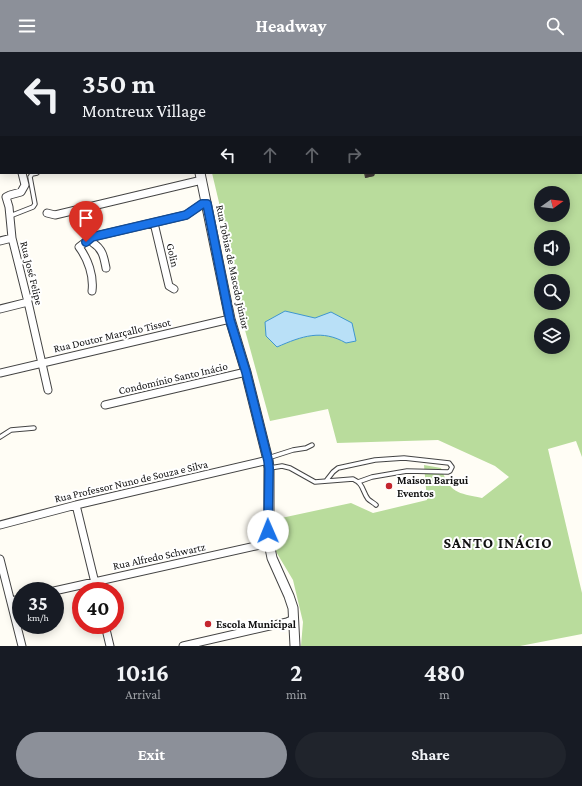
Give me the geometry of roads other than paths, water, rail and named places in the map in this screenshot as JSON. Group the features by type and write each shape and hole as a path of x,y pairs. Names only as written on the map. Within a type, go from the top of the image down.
{"street":[{"name":"Rua José Felipe","path":"22,174 25,186 21,192 6,197 10,216 12,238 48,390"},
{"name":"Rua Tobias de Macedo Júnior","path":"201,176 230,320 246,372 268,462 269,543 272,558 290,596 293,608 295,646"},
{"path":"47,213 55,215 201,176"},
{"path":"92,291 93,284 87,256 79,247 92,237 186,215 202,204 207,204"},
{"name":"Golin","path":"154,223 169,286 174,289"},
{"path":"92,237 93,243 103,253 106,268"},
{"path":"0,241 12,238"},
{"path":"0,309 28,302"},
{"name":"Rua Doutor Marçallo Tissot","path":"0,373 230,320"},
{"name":"Condomínio Santo Inácio","path":"105,405 246,372"},
{"name":"Rua Professor Nuno de Souza e Silva","path":"0,525 76,505 268,462"},
{"path":"76,505 95,581"},
{"name":"Rua Alfredo Schwartz","path":"64,589 269,543"},
{"path":"0,559 22,646"},
{"path":"183,646 288,622 294,619"},
{"path":"107,634 110,646"}],"lane":[{"path":"10,216 33,207 35,204 30,177 32,174"},
{"path":"0,437 10,430 34,428"},
{"path":"268,462 296,449 306,448 312,445"},
{"path":"326,481 338,468 391,458 449,463 452,467 448,472 407,470 372,477 358,482"},
{"path":"268,462 274,466 290,468 315,482 352,480 358,482 364,488 368,500 376,505"}],"water":[{"path":"285,311 315,318 331,312 352,323 356,341 346,343 329,336 320,335 303,337 277,347 266,336 265,322"}],"place":[{"name":"Maison Barigui Eventos","path":"389,486"},
{"name":"Escola Municipal","path":"208,624"}],"district":[{"name":"SANTO INÁCIO","path":"498,543"}]}
